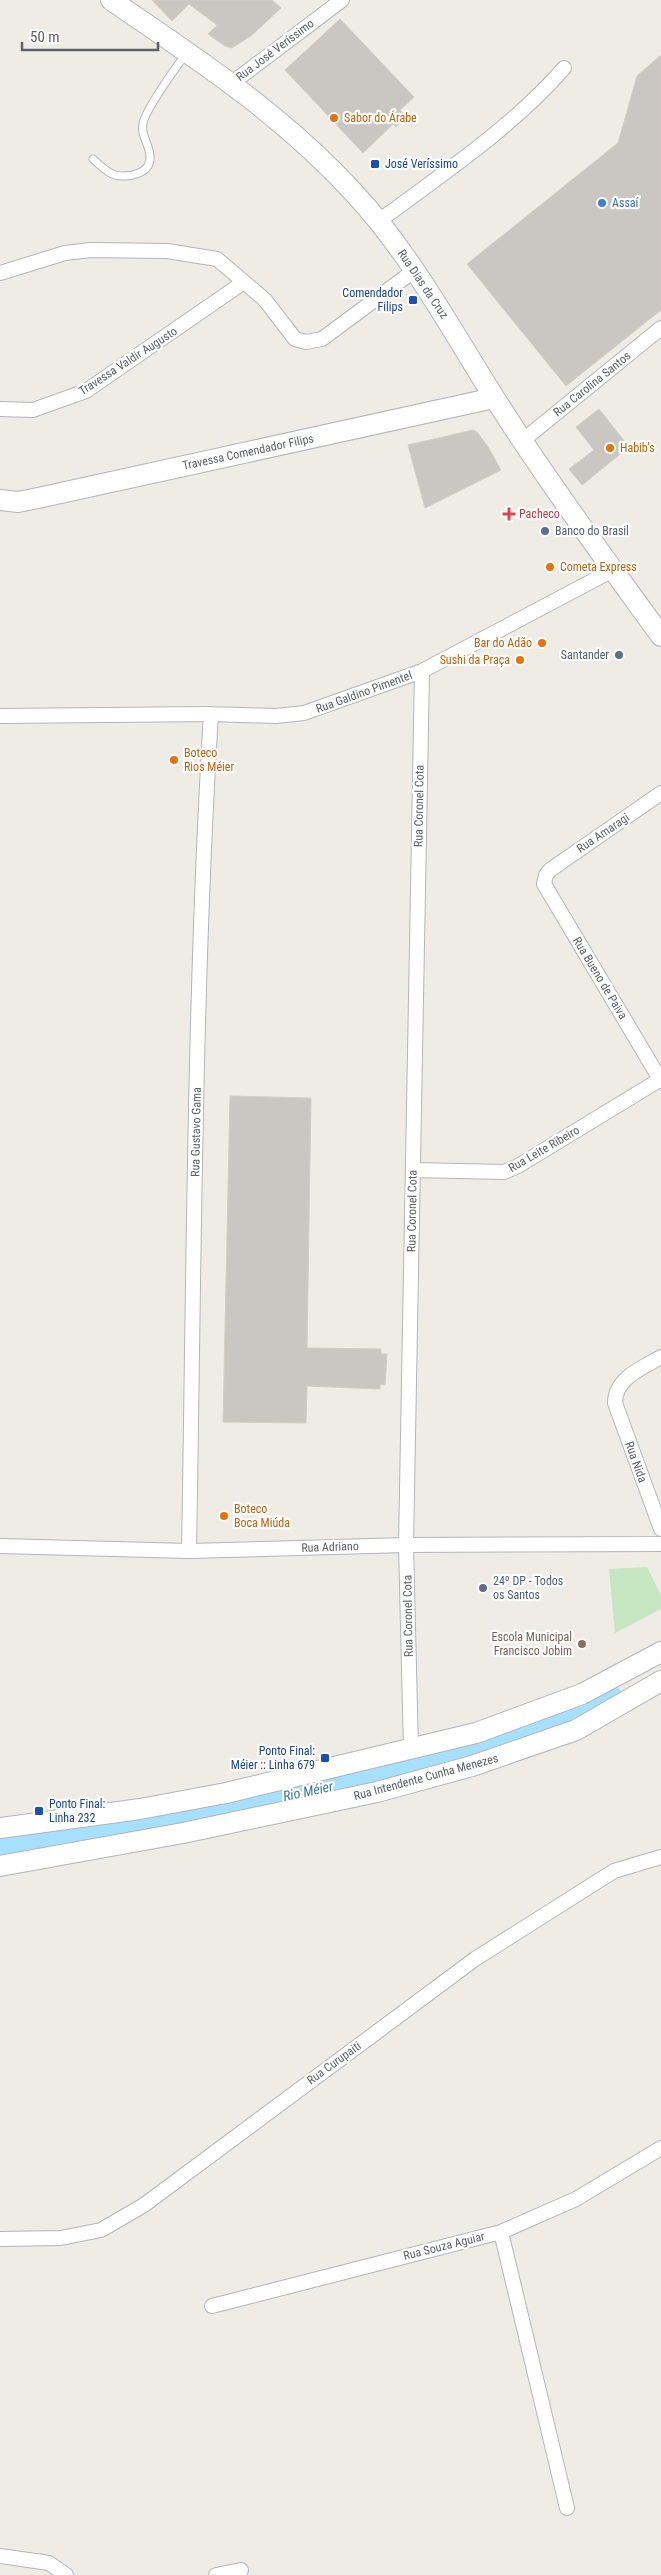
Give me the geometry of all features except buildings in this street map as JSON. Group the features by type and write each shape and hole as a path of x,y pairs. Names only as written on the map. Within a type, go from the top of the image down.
{"street":[{"name":"Rua Dias da Cruz","path":"111,0 232,83 300,140 354,192 379,221 415,270 522,442 661,636"},
{"name":"Rua José Veríssimo","path":"232,83 342,0"},
{"path":"379,221 515,117 545,90 564,68"},
{"path":"0,273 66,253 91,250 167,251 217,259 265,300 296,339 306,342 322,339 415,270"},
{"name":"Travessa Valdir Augusto","path":"0,409 33,410 86,391 244,282"},
{"name":"Rua Carolina Santos","path":"522,442 661,328"},
{"name":"Travessa Comendador Filips","path":"0,500 18,502 38,498 494,398"},
{"name":"Rua Galdino Pimentel","path":"0,716 212,714 276,716 304,713 422,671 613,570"},
{"name":"Rua Coronel Cota","path":"411,1750 406,1545 422,671"},
{"name":"Rua Gustavo Gama","path":"189,1551 197,1068 204,835 212,714"},
{"name":"Rua Amaragi","path":"546,874 557,864 661,793"},
{"name":"Rua Bueno de Paiva","path":"546,874 544,884 548,892 661,1080"},
{"name":"Rua Leite Ribeiro","path":"413,1170 504,1172 518,1166 661,1080"},
{"name":"Rua Nida","path":"661,1357 626,1379 615,1394 618,1414 661,1529"},
{"name":"Rua Adriano","path":"0,1546 189,1551 406,1545 661,1544"},
{"path":"0,1828 140,1809 226,1793 476,1733 549,1708 615,1678 661,1652"},
{"name":"Rua Intendente Cunha Menezes","path":"0,1866 183,1833 377,1792 472,1766 544,1743 576,1730 661,1681"},
{"name":"Rua Curupaiti","path":"0,2239 60,2238 100,2230 135,2210 475,1959 614,1871 661,1857"},
{"name":"Rua Souza Aguiar","path":"212,2306 500,2232 576,2199 661,2148"},
{"path":"500,2232 567,2508"},
{"path":"0,2556 49,2563 66,2575"},
{"path":"216,2575 241,2570"}],"lane":[{"path":"93,159 114,175 136,175 147,168 150,153 143,134 143,123 170,75 187,52"}],"green space":[{"path":"647,1567 661,1595 661,1609 615,1633 609,1569"}],"waterway":[{"name":"Rio Méier","path":"0,1846 203,1813 396,1772 504,1742 573,1715 607,1699"}],"place":[{"name":"Sabor do Árabe","path":"334,118"},
{"name":"José Veríssimo","path":"375,164"},
{"name":"Assaí","path":"602,203"},
{"name":"Comendador Filips","path":"413,300"},
{"name":"Habib's","path":"610,448"},
{"name":"Pacheco","path":"509,514"},
{"name":"Banco do Brasil","path":"545,531"},
{"name":"Cometa Express","path":"550,567"},
{"name":"Bar do Adão","path":"542,643"},
{"name":"Santander","path":"619,655"},
{"name":"Sushi da Praça","path":"520,660"},
{"name":"Boteco Rios Méier","path":"174,760"},
{"name":"Boteco Boca Miúda","path":"224,1516"},
{"name":"24º DP - Todos os Santos","path":"483,1588"},
{"name":"Escola Municipal Francisco Jobim","path":"582,1644"},
{"name":"Ponto Final: Méier :: Linha 679","path":"325,1758"},
{"name":"Ponto Final: Linha 232","path":"39,1811"}]}
